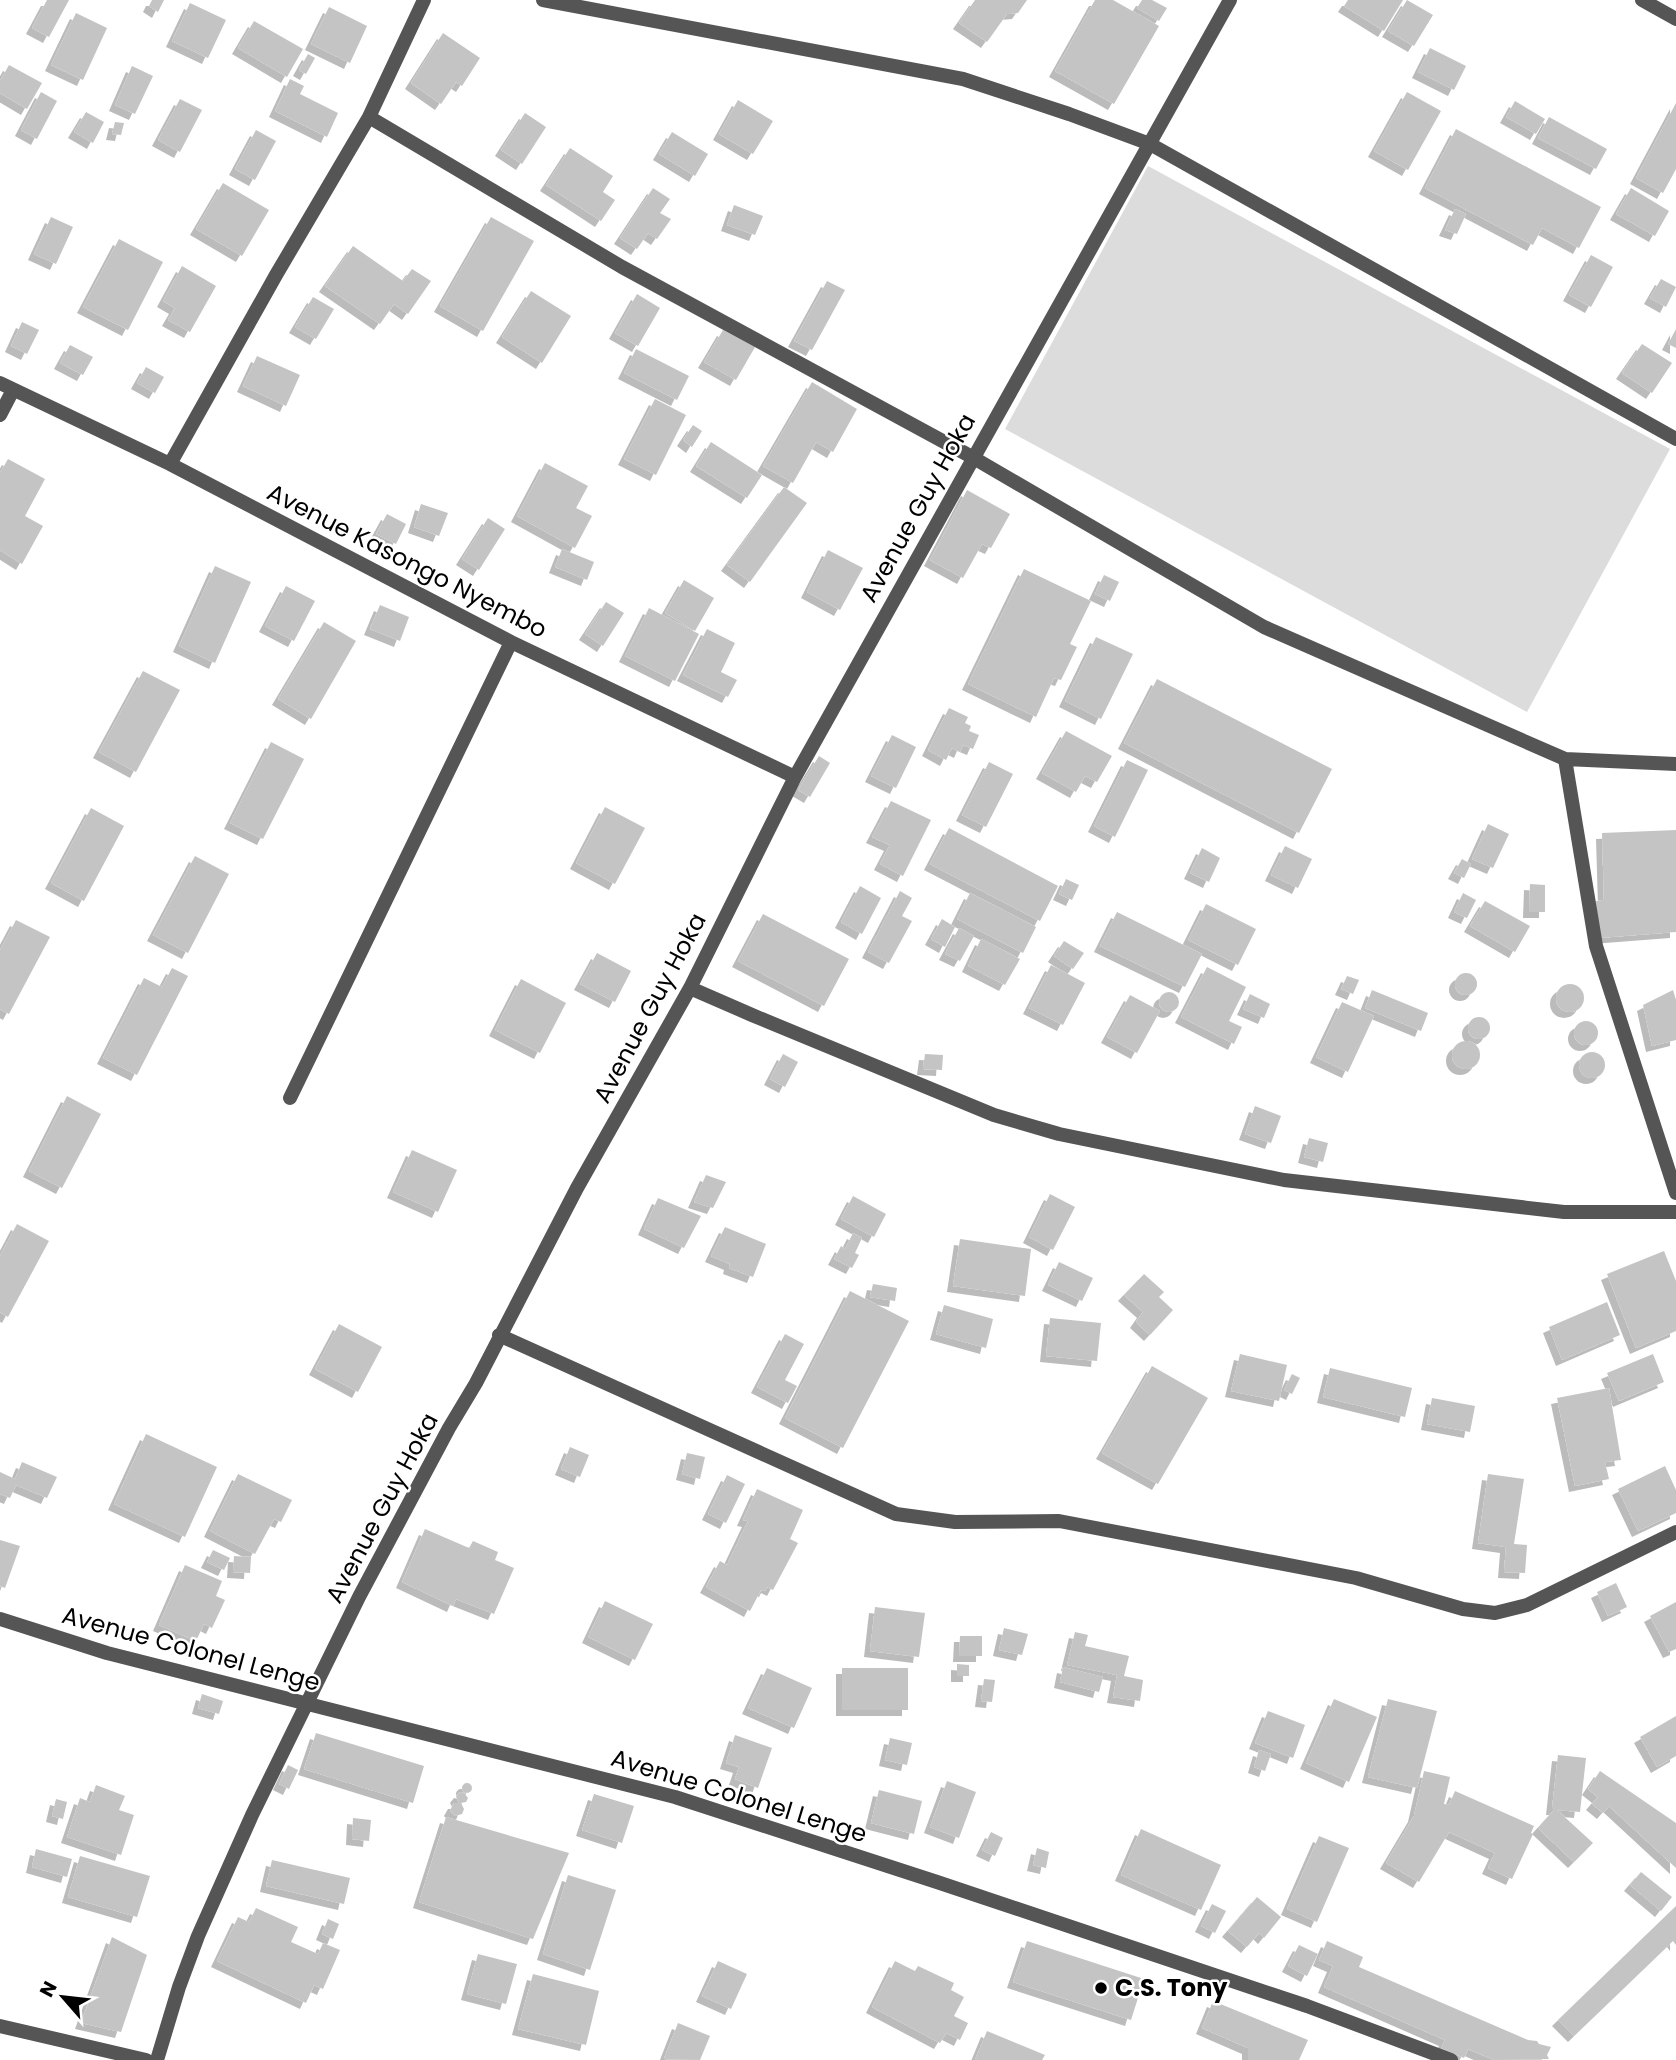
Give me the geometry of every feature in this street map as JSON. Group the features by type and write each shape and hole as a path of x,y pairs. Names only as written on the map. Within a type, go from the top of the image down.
{"street":[{"path":"170,464 369,117 424,0"},
{"path":"543,0 963,79 1150,144 1676,439"},
{"name":"Avenue Guy Hoka","path":"157,2060 198,1936 252,1815 359,1597 648,1060 690,988 795,777 1230,0"},
{"path":"1642,0 1676,19"},
{"path":"369,117 621,267 972,457 1264,627 1565,759 1676,764"},
{"path":"0,415 7,387"},
{"name":"Avenue Kasongo Nyembo","path":"7,387 170,464 511,642 795,777"},
{"path":"290,1097 511,642"},
{"path":"1565,759 1596,946 1676,1193"},
{"path":"690,988 993,1115 1059,1134 1284,1180 1564,1212 1676,1212"},
{"path":"499,1335 896,1514 955,1522 1059,1521 1356,1578 1463,1609 1495,1613 1527,1605 1676,1532"},
{"name":"Avenue Colonel Lenge","path":"0,1619 107,1653 676,1797 1307,2006 1451,2060"},
{"path":"0,2026 146,2060"}],"shaded area":[{"path":"1148,166 1670,449 1527,712 1005,429"}],"building":[{"path":"47,0 69,0 49,37 32,28"},
{"path":"152,0 164,0 158,12 149,6"},
{"path":"975,0 1027,0 1018,13 1007,14 987,42 959,23"},
{"path":"1095,0 1113,0 1159,26 1114,104 1055,71"},
{"path":"1142,0 1152,0 1167,8 1159,21 1137,8"},
{"path":"1348,0 1403,0 1384,31 1344,6"},
{"path":"1407,0 1433,15 1414,46 1388,31"},
{"path":"190,3 226,20 208,58 172,41"},
{"path":"329,7 367,26 350,63 311,44"},
{"path":"76,13 107,28 83,80 51,65"},
{"path":"254,21 303,49 287,77 238,48"},
{"path":"443,33 480,58 462,86 456,82 441,104 411,83"},
{"path":"1430,48 1466,66 1454,90 1418,72"},
{"path":"308,54 315,58 306,74 299,70"},
{"path":"9,65 42,83 27,109 0,93 0,81"},
{"path":"132,66 153,76 135,114 115,105"},
{"path":"290,79 304,86 300,94 338,113 327,137 275,111"},
{"path":"41,92 57,101 37,139 21,130"},
{"path":"1407,92 1441,111 1408,170 1374,151"},
{"path":"180,99 202,110 180,152 158,140"},
{"path":"738,100 773,121 753,154 719,134"},
{"path":"1515,101 1545,119 1536,134 1506,117"},
{"path":"1676,103 1676,169 1663,193 1636,178"},
{"path":"86,112 104,122 93,143 74,132"},
{"path":"525,113 546,127 522,164 501,150"},
{"path":"1549,117 1607,149 1596,169 1538,138"},
{"path":"115,122 124,123 121,135 112,134"},
{"path":"1456,129 1601,207 1579,248 1542,228 1533,245 1425,188"},
{"path":"256,130 276,141 255,180 235,169"},
{"path":"672,132 708,154 695,176 659,154"},
{"path":"570,148 613,176 603,192 615,200 601,221 546,185"},
{"path":"223,183 269,210 242,256 196,229"},
{"path":"653,188 670,199 660,213 671,219 657,239 648,233 637,249 620,238"},
{"path":"1631,188 1669,211 1655,236 1616,214"},
{"path":"734,205 763,216 755,235 727,225"},
{"path":"1455,209 1466,214 1457,234 1445,230"},
{"path":"51,217 73,227 56,264 34,254"},
{"path":"491,217 534,241 483,331 440,306"},
{"path":"119,239 163,262 128,330 83,307"},
{"path":"353,246 403,281 412,269 431,281 408,314 394,304 380,324 325,286"},
{"path":"1591,255 1613,267 1591,307 1569,295"},
{"path":"182,266 216,286 190,332 168,320 175,308 163,301"},
{"path":"1661,279 1676,287 1666,307 1650,298"},
{"path":"827,281 845,290 812,350 794,341"},
{"path":"531,291 571,316 542,363 502,337"},
{"path":"637,294 660,308 638,346 615,333"},
{"path":"313,297 334,309 316,339 295,327"},
{"path":"22,322 39,330 27,354 11,346"},
{"path":"1676,329 1676,348 1668,344"},
{"path":"723,330 755,347 736,380 704,362"},
{"path":"1642,344 1672,363 1652,393 1622,373"},
{"path":"70,345 93,357 83,375 60,363"},
{"path":"636,349 689,376 677,400 624,373"},
{"path":"257,356 300,375 286,406 243,386"},
{"path":"146,367 164,377 155,393 137,383"},
{"path":"812,382 857,409 833,452 816,442 793,483 763,466"},
{"path":"655,399 686,415 656,475 624,459"},
{"path":"693,425 702,431 692,447 683,440"},
{"path":"711,442 762,475 747,498 696,466"},
{"path":"8,459 45,479 25,516 43,526 22,564 0,550 0,473"},
{"path":"545,463 588,486 576,508 592,516 575,548 517,516"},
{"path":"784,487 807,503 750,582 727,565"},
{"path":"967,490 1010,514 991,548 982,544 963,578 930,560"},
{"path":"421,504 448,513 439,536 414,527"},
{"path":"387,514 406,524 396,544 376,534"},
{"path":"488,518 505,529 479,570 462,559"},
{"path":"562,549 594,562 587,580 555,567"},
{"path":"828,550 863,568 840,610 807,592"},
{"path":"215,566 251,582 215,663 179,646"},
{"path":"1024,569 1091,601 1070,644 1077,647 1061,680 1054,678 1036,717 968,684"},
{"path":"1104,575 1119,582 1110,601 1095,594"},
{"path":"684,580 714,598 695,631 665,613"},
{"path":"286,586 315,601 294,641 265,626"},
{"path":"606,602 624,613 603,646 585,634"},
{"path":"380,605 409,617 400,641 370,629"},
{"path":"649,608 699,634 675,681 625,656"},
{"path":"324,622 356,641 311,719 278,699"},
{"path":"707,629 735,643 721,672 737,680 728,697 683,675"},
{"path":"1096,637 1133,654 1101,719 1065,701"},
{"path":"143,671 180,690 136,772 99,752"},
{"path":"1157,679 1332,769 1299,833 1124,743"},
{"path":"949,708 968,717 965,723 971,726 969,731 979,735 973,749 963,745 960,752 952,748 946,760 928,750"},
{"path":"1066,731 1112,756 1097,782 1085,776 1076,792 1042,773"},
{"path":"892,735 916,747 896,788 871,776"},
{"path":"271,742 304,759 263,839 230,823"},
{"path":"819,756 830,763 810,797 798,790"},
{"path":"1127,760 1148,770 1115,837 1094,826"},
{"path":"989,762 1013,774 986,827 962,815"},
{"path":"891,801 931,820 903,876 880,864 890,845 872,837"},
{"path":"605,807 645,828 615,884 576,863"},
{"path":"91,808 124,826 84,901 51,883"},
{"path":"1488,824 1509,834 1493,868 1472,859"},
{"path":"949,828 1058,886 1040,921 930,864"},
{"path":"1676,830 1676,932 1598,938 1596,901 1604,900 1602,833"},
{"path":"1285,846 1312,859 1298,888 1271,875"},
{"path":"1202,848 1220,858 1209,882 1190,873"},
{"path":"195,856 229,874 188,953 153,935"},
{"path":"1462,859 1471,864 1464,878 1454,873"},
{"path":"1066,879 1079,885 1072,900 1059,894"},
{"path":"1530,884 1545,885 1545,912 1529,912"},
{"path":"860,886 881,898 862,934 841,922"},
{"path":"900,891 912,898 902,916 912,921 889,963 868,952"},
{"path":"970,893 1036,927 1023,953 957,919"},
{"path":"1463,893 1476,900 1467,918 1454,912"},
{"path":"1485,901 1530,926 1515,952 1470,926"},
{"path":"1206,904 1256,929 1238,965 1188,940"},
{"path":"1117,912 1202,954 1185,987 1100,946"},
{"path":"763,914 849,959 824,1006 738,961"},
{"path":"942,919 955,927 945,947 931,939"},
{"path":"16,920 50,937 9,1014 0,1009 0,950"},
{"path":"959,928 974,936 960,961 945,954"},
{"path":"981,939 1020,959 1005,985 968,966"},
{"path":"1064,941 1084,953 1073,969 1054,956"},
{"path":"597,953 631,971 615,1002 580,984"},
{"path":"1051,965 1085,983 1063,1025 1029,1008"},
{"path":"1207,967 1246,987 1229,1021 1242,1027 1234,1044 1181,1017"},
{"path":"172,968 188,976 137,1075 103,1058 144,978 162,987"},
{"path":"1466,973 1474,976 1477,984 1474,992 1466,995 1458,992 1455,984 1458,976"},
{"path":"1347,976 1359,980 1353,994 1341,989"},
{"path":"521,979 566,1003 540,1053 495,1030"},
{"path":"1570,984 1580,988 1584,998 1580,1008 1570,1012 1560,1008 1556,998 1560,988"},
{"path":"1372,990 1428,1013 1421,1031 1365,1008"},
{"path":"1673,990 1676,1000 1676,1040 1652,1046 1643,1005"},
{"path":"1169,992 1176,995 1179,1002 1176,1009 1169,1012 1162,1009 1159,1002 1162,995"},
{"path":"1250,994 1270,1004 1264,1018 1243,1009"},
{"path":"1130,995 1160,1011 1137,1053 1107,1037"},
{"path":"1342,1002 1374,1016 1348,1072 1316,1057"},
{"path":"1475,1017 1483,1017 1490,1024 1490,1032 1483,1039 1475,1039 1468,1032 1468,1024"},
{"path":"1586,1021 1595,1024 1598,1033 1595,1042 1586,1045 1577,1042 1574,1033 1577,1024"},
{"path":"1466,1041 1476,1045 1480,1055 1476,1065 1466,1069 1456,1065 1452,1055 1456,1045"},
{"path":"1592,1052 1601,1056 1605,1065 1601,1074 1592,1078 1583,1074 1579,1065 1583,1056"},
{"path":"783,1054 798,1062 785,1087 770,1079"},
{"path":"925,1054 943,1055 942,1070 923,1069"},
{"path":"67,1096 101,1114 62,1188 29,1171"},
{"path":"1255,1106 1281,1116 1271,1143 1245,1134"},
{"path":"1309,1138 1328,1143 1323,1162 1304,1157"},
{"path":"412,1150 457,1170 438,1212 393,1192"},
{"path":"706,1175 726,1182 713,1208 694,1202"},
{"path":"1050,1194 1075,1207 1053,1250 1029,1237"},
{"path":"853,1196 886,1214 874,1237 841,1219"},
{"path":"658,1198 701,1216 684,1248 644,1229"},
{"path":"17,1224 49,1241 8,1317 0,1312 0,1256"},
{"path":"725,1227 766,1244 753,1277 729,1268 730,1264 711,1256"},
{"path":"853,1233 862,1238 855,1253 859,1255 852,1268 834,1259 841,1246 845,1249"},
{"path":"960,1239 1031,1249 1025,1296 953,1286"},
{"path":"1664,1251 1676,1281 1676,1331 1636,1348 1607,1274"},
{"path":"1059,1262 1093,1278 1082,1301 1048,1285"},
{"path":"1144,1274 1164,1292 1159,1297 1173,1310 1150,1335 1136,1322 1143,1312 1124,1295"},
{"path":"873,1284 897,1288 895,1301 870,1297"},
{"path":"850,1291 909,1321 843,1448 785,1418"},
{"path":"1607,1302 1620,1335 1562,1360 1549,1327"},
{"path":"944,1305 993,1319 986,1348 936,1334"},
{"path":"1050,1318 1101,1323 1097,1361 1046,1356"},
{"path":"339,1324 382,1347 358,1392 315,1369"},
{"path":"785,1334 804,1344 785,1380 797,1386 788,1403 757,1387"},
{"path":"1240,1354 1287,1365 1279,1401 1231,1391"},
{"path":"1653,1354 1664,1382 1619,1401 1607,1373"},
{"path":"1152,1366 1208,1398 1158,1484 1102,1453"},
{"path":"1330,1368 1412,1388 1405,1417 1323,1397"},
{"path":"1292,1374 1300,1378 1292,1394 1284,1390"},
{"path":"1609,1388 1621,1460 1605,1462 1609,1479 1575,1486 1557,1398"},
{"path":"1432,1398 1475,1406 1470,1432 1427,1424"},
{"path":"146,1434 217,1467 185,1537 114,1504"},
{"path":"570,1447 589,1455 580,1477 561,1469"},
{"path":"687,1453 705,1457 700,1479 682,1474"},
{"path":"22,1462 57,1477 47,1498 16,1485 10,1498 0,1494 0,1472 15,1479"},
{"path":"1665,1466 1676,1490 1676,1513 1638,1531 1618,1489"},
{"path":"238,1474 292,1500 281,1522 274,1519 255,1554 210,1531"},
{"path":"1488,1474 1524,1479 1514,1544 1527,1545 1525,1573 1504,1572 1506,1547 1478,1543"},
{"path":"727,1475 745,1484 726,1523 708,1514"},
{"path":"757,1489 803,1510 790,1539 798,1543 773,1590 767,1587 765,1591 761,1590 750,1611 706,1587 720,1561 727,1565 748,1521 743,1520"},
{"path":"425,1529 469,1548 473,1541 498,1552 495,1560 514,1568 494,1614 456,1599 453,1606 402,1582"},
{"path":"0,1540 20,1546 5,1588 0,1586"},
{"path":"213,1550 230,1558 224,1570 207,1562"},
{"path":"234,1556 251,1557 250,1573 233,1572"},
{"path":"185,1565 222,1581 216,1596 225,1600 212,1628 204,1624 196,1641 159,1625"},
{"path":"1616,1583 1627,1607 1608,1616 1597,1592"},
{"path":"605,1601 653,1624 635,1660 588,1637"},
{"path":"1676,1602 1676,1649 1669,1652 1650,1616"},
{"path":"875,1607 925,1613 919,1657 870,1651"},
{"path":"1004,1628 1028,1634 1022,1655 999,1650"},
{"path":"1075,1632 1088,1635 1085,1646 1129,1656 1124,1676 1143,1680 1140,1701 1113,1697 1117,1675 1067,1665"},
{"path":"960,1636 982,1636 982,1656 959,1656"},
{"path":"957,1664 969,1665 969,1676 957,1676"},
{"path":"1063,1667 1103,1677 1099,1692 1060,1682"},
{"path":"767,1668 812,1688 794,1728 748,1708"},
{"path":"842,1668 908,1668 908,1710 842,1710"},
{"path":"984,1679 995,1680 992,1702 981,1701"},
{"path":"202,1694 223,1701 219,1714 198,1708"},
{"path":"1334,1699 1377,1717 1349,1782 1306,1763"},
{"path":"1388,1699 1437,1711 1417,1788 1368,1777"},
{"path":"1268,1711 1305,1725 1293,1758 1255,1743"},
{"path":"1676,1716 1676,1756 1657,1767 1640,1737"},
{"path":"316,1733 424,1766 413,1803 304,1769"},
{"path":"735,1735 772,1748 758,1788 735,1779 739,1767 726,1763"},
{"path":"890,1738 912,1743 907,1765 885,1760"},
{"path":"1259,1750 1271,1754 1265,1771 1254,1767"},
{"path":"1558,1755 1586,1758 1580,1812 1557,1810 1593,1843 1574,1862 1538,1828 1555,1809 1552,1809"},
{"path":"288,1765 298,1770 289,1789 279,1784"},
{"path":"1424,1771 1450,1777 1444,1804 1449,1805 1455,1791 1534,1826 1531,1833 1533,1834 1512,1879 1488,1868 1495,1853 1449,1832 1419,1882 1386,1863 1414,1816"},
{"path":"1600,1771 1676,1823 1676,1868 1609,1806 1603,1813 1592,1804 1598,1797 1588,1789"},
{"path":"947,1781 976,1792 959,1838 930,1827"},
{"path":"467,1783 471,1784 471,1792 467,1793 463,1792 462,1788 463,1784"},
{"path":"96,1785 125,1796 119,1810 134,1815 121,1855 67,1837 80,1798 90,1802"},
{"path":"879,1790 922,1801 914,1834 871,1823"},
{"path":"460,1792 468,1798 461,1803 464,1809 462,1814 455,1816 450,1810 454,1803 459,1803 456,1797"},
{"path":"594,1794 634,1806 622,1843 582,1830"},
{"path":"56,1799 67,1802 63,1819 52,1816"},
{"path":"446,1817 569,1853 533,1939 419,1902"},
{"path":"353,1818 371,1820 369,1841 352,1839"},
{"path":"1141,1829 1221,1865 1201,1910 1121,1875"},
{"path":"991,1832 1003,1838 995,1856 982,1850"},
{"path":"1319,1836 1349,1848 1317,1922 1287,1909"},
{"path":"1037,1848 1049,1852 1046,1868 1033,1865"},
{"path":"36,1849 72,1859 67,1877 32,1867"},
{"path":"80,1856 150,1876 137,1917 68,1897"},
{"path":"272,1860 350,1878 344,1904 266,1886"},
{"path":"1641,1872 1672,1897 1661,1911 1630,1885"},
{"path":"568,1875 616,1890 590,1970 543,1954"},
{"path":"1257,1897 1281,1917 1264,1938 1259,1933 1247,1947 1228,1931"},
{"path":"1212,1904 1226,1911 1215,1933 1201,1926"},
{"path":"1676,1906 1676,1945 1673,1941 1574,2036 1558,2020"},
{"path":"256,1908 298,1927 291,1942 318,1954 323,1943 340,1950 323,1989 314,1985 306,2003 217,1961 238,1917 249,1922"},
{"path":"328,1919 339,1924 333,1939 322,1934"},
{"path":"112,1937 147,1955 121,2032 81,2023"},
{"path":"1027,1941 1144,1979 1131,2020 1013,1982"},
{"path":"1327,1941 1363,1957 1359,1967 1528,2040 1551,2047 1547,2055 1549,2059 1494,2060 1468,2049 1464,2058 1441,2048 1445,2040 1324,1987 1333,1966 1319,1960"},
{"path":"1299,1945 1318,1954 1307,1976 1288,1966"},
{"path":"478,1954 517,1964 506,2004 467,1994"},
{"path":"718,1961 747,1974 731,2009 702,1996"},
{"path":"895,1961 915,1971 918,1966 954,1983 951,1990 964,1997 954,2016 968,2023 960,2040 946,2033 940,2043 872,2007"},
{"path":"533,1974 599,1991 586,2045 518,2029"},
{"path":"1213,2001 1308,2040 1299,2060 1248,2060 1248,2048 1202,2028"},
{"path":"678,2023 710,2036 700,2060 664,2059"},
{"path":"987,2031 1045,2055 1042,2060 975,2060"}],"place":[{"name":"C.S. Tony","path":"1101,1988"}]}
